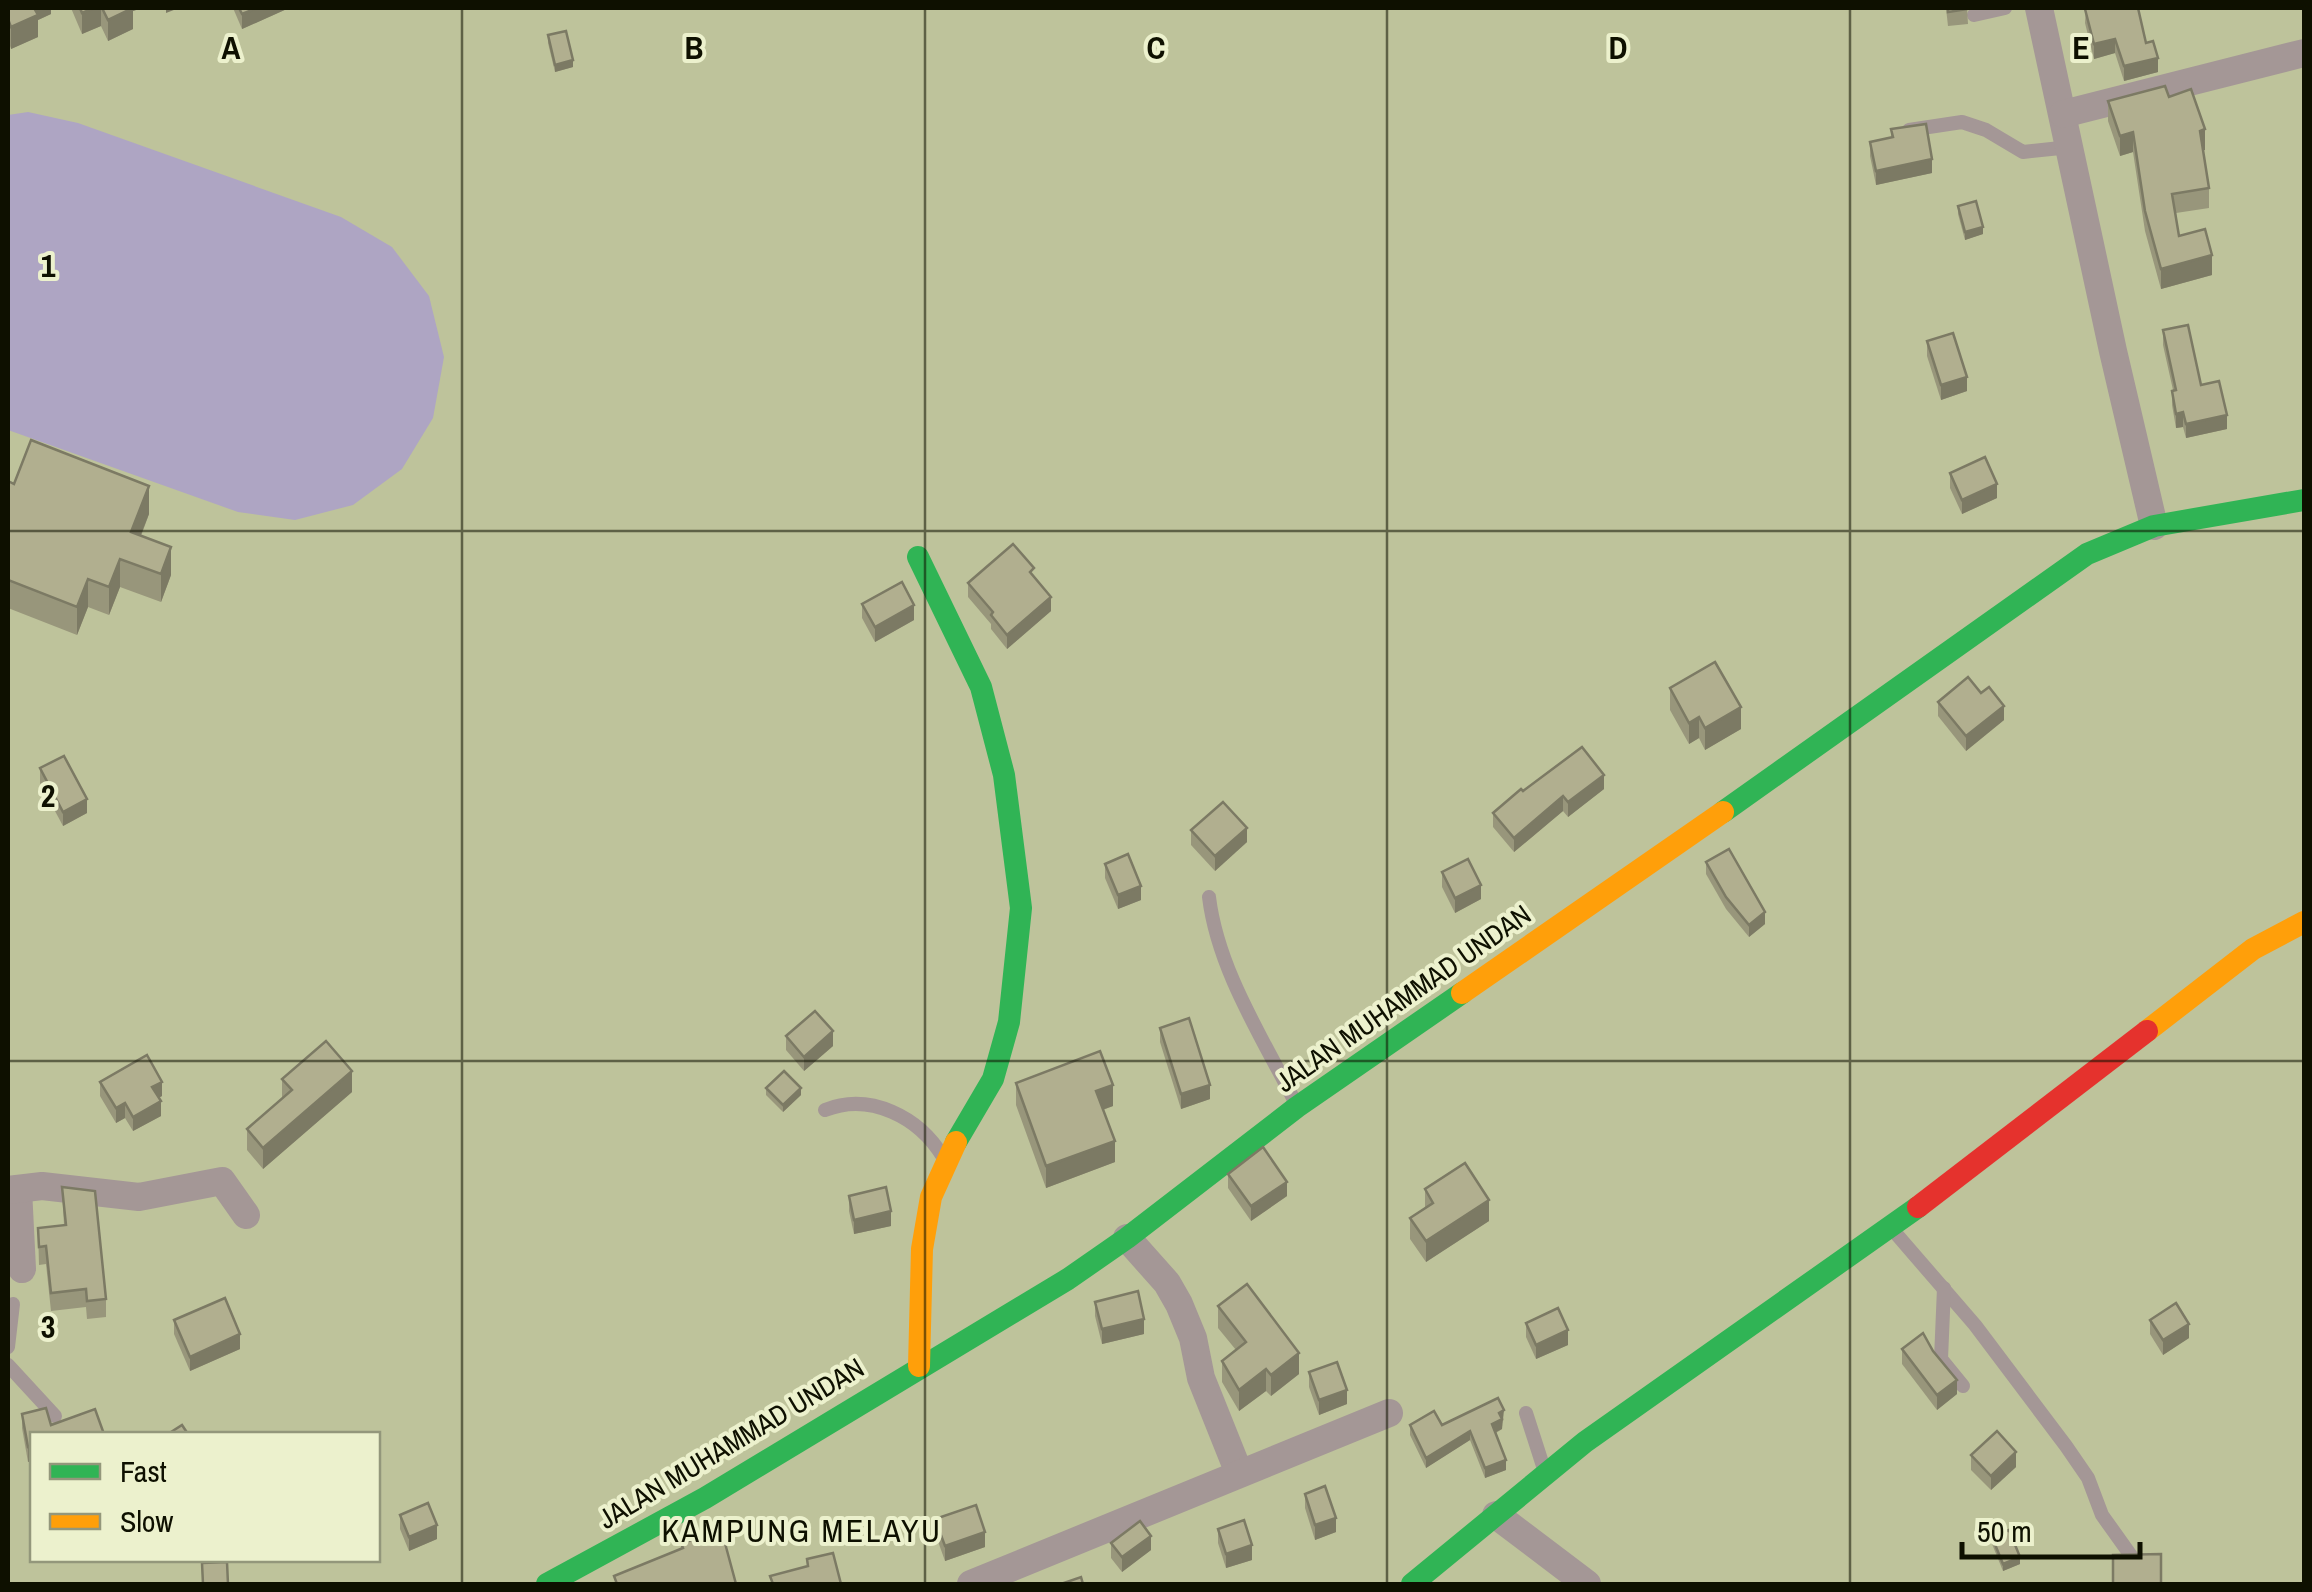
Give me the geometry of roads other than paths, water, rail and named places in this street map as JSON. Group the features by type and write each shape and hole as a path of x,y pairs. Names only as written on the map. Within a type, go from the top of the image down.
{"street":[{"path":"2039,8 2154,526"},
{"path":"2062,114 2304,53"},
{"name":"JALAN MUHAMMAD UNDAN","path":"547,1584 705,1498 918,1366 1005,1318 1127,1238 1298,1106 1641,870 2073,564 2123,537 2154,526 2304,500"},
{"path":"918,557 982,687 1004,775 1021,908 1009,1022 993,1079 945,1161 932,1197 922,1249 918,1366"},
{"path":"1412,1584 1586,1442 1891,1228 2253,949 2304,922"},
{"path":"22,1270 13,1190 42,1186 139,1197 222,1180 246,1215"},
{"path":"1127,1238 1179,1304 1201,1378 1239,1473"},
{"path":"971,1584 1389,1413"},
{"path":"1496,1515 1586,1584"}],"lane":[{"path":"1974,14 2006,8"},
{"path":"1893,133 1962,122 1986,130 2023,152 2070,146"},
{"path":"1209,897 1228,967 1298,1106"},
{"path":"824,1110 856,1102 890,1110 923,1134 945,1161"},
{"path":"1891,1228 1944,1288 2077,1462 2088,1478 2102,1515 2132,1556"},
{"path":"1944,1288 1941,1359 1964,1386"},
{"path":"8,1347 12,1304"},
{"path":"8,1365 55,1416"},
{"path":"1526,1413 1546,1474"}],"district":[{"name":"KAMPUNG MELAYU","path":"802,1530"}]}
